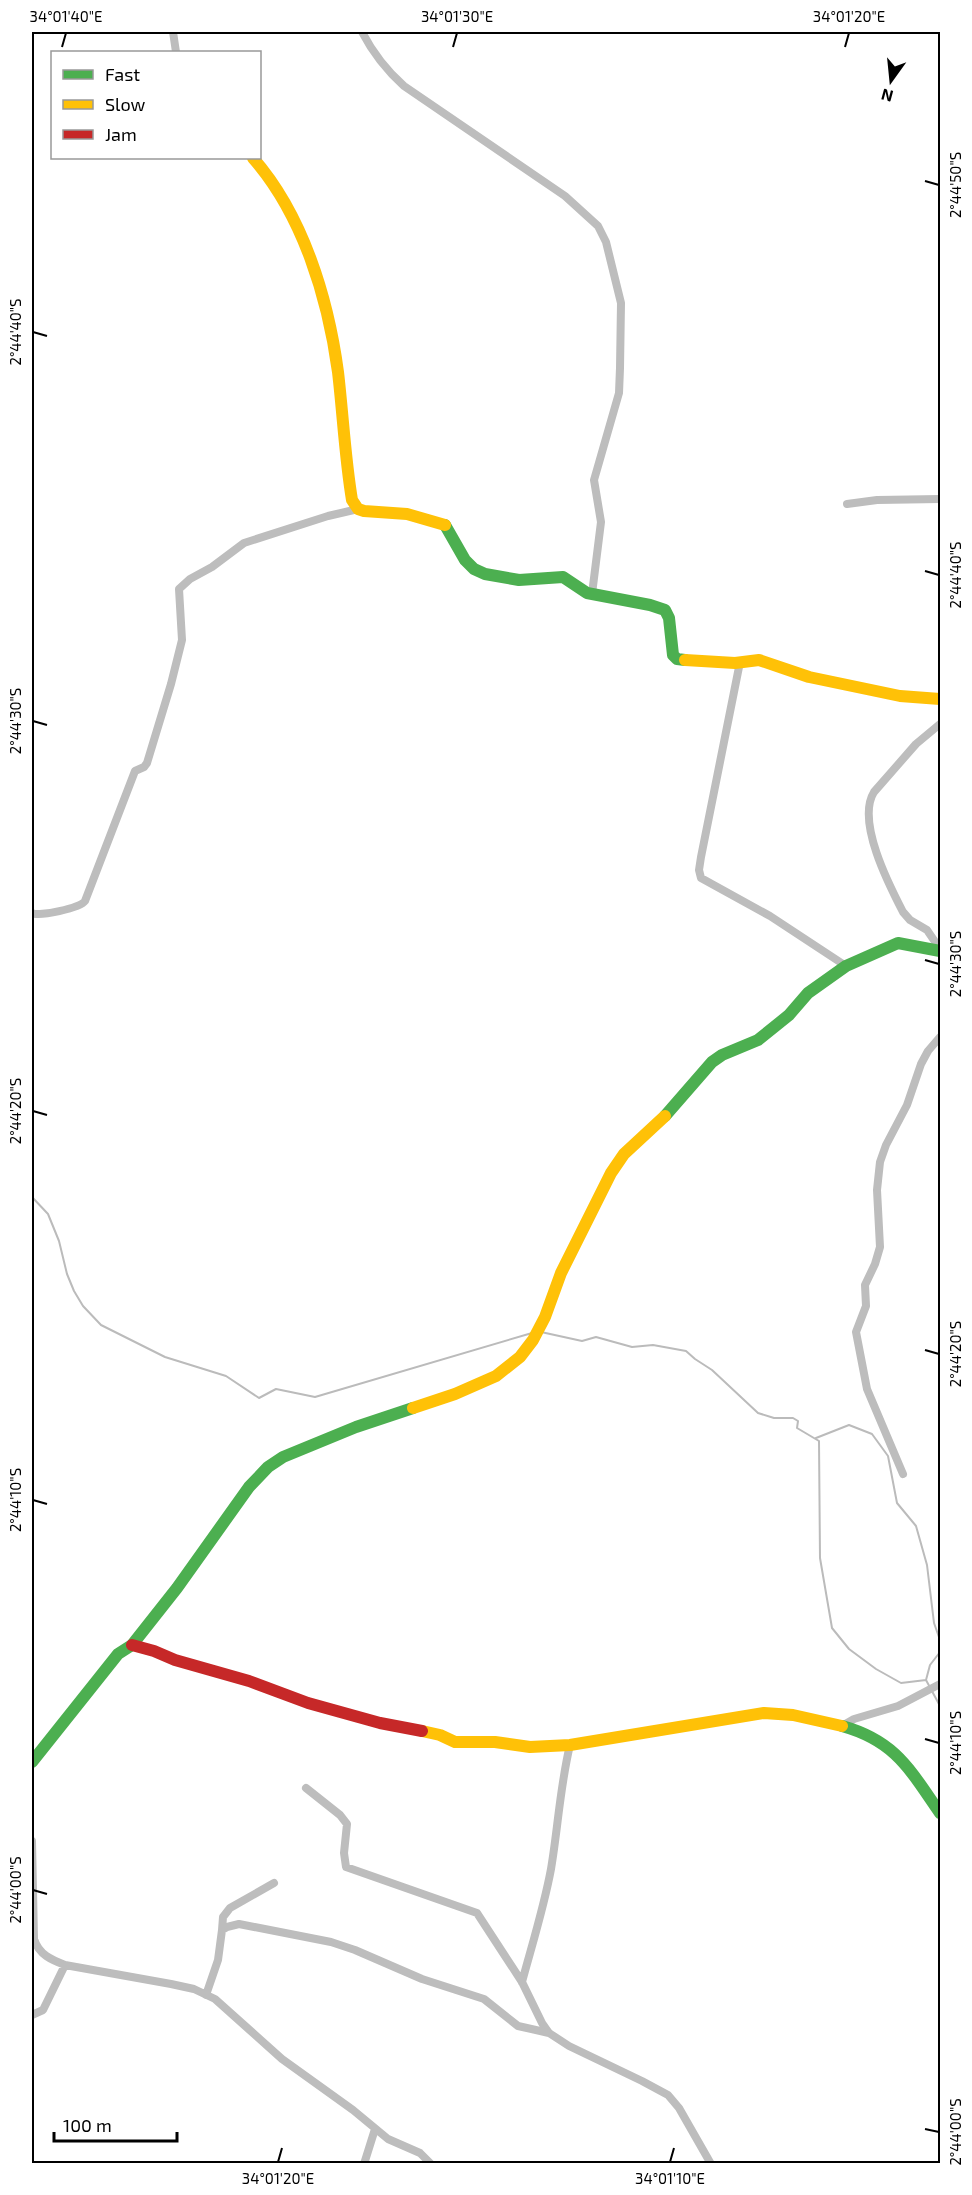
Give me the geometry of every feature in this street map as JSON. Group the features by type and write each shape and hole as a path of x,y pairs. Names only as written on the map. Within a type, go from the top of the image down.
{"street":[{"path":"173,32 176,51"},
{"path":"362,32 374,54 404,86 565,196 598,226 606,242 621,303 620,376 619,393 594,480 601,522 592,594"},
{"path":"254,159 277,185 286,201 305,243 316,277 332,335 350,488 352,500 358,509"},
{"path":"847,504 877,500 940,499"},
{"path":"32,913 36,915 56,911 81,905 85,901 135,771 147,763 171,684 182,640 179,590 190,579 212,567 244,543 328,516 358,509 425,518 447,526 465,560 474,569 485,574 519,580 563,577 592,594 651,605 665,610 669,618 673,655 677,659 740,662 759,660 809,677 900,696 940,699"},
{"path":"740,662 700,863 701,878 770,916 846,966"},
{"path":"940,724 916,744 874,792 870,801 869,818 874,846 903,912 910,920 927,930 940,950"},
{"path":"32,1762 118,1654 132,1646 177,1588 249,1487 268,1467 283,1457 357,1427 455,1394 496,1376 520,1357 533,1340 545,1317 561,1273 610,1173 624,1154 674,1108 712,1062 722,1055 758,1040 789,1015 808,993 846,966 898,943 940,950"},
{"path":"903,1474 867,1389 856,1332 866,1306 865,1285 880,1246 877,1190 880,1162 886,1145 907,1106 921,1064 940,1037"},
{"path":"132,1646 249,1681 308,1703 380,1723 440,1735 455,1742 495,1742 530,1747 570,1745 776,1712 842,1726 887,1746 906,1764 940,1813"},
{"path":"842,1726 854,1719 898,1706 940,1684"},
{"path":"522,1982 546,1893 556,1836 562,1779 570,1745"},
{"path":"306,1788 340,1815 347,1824 344,1853 346,1867 477,1913 488,1926 494,1940 522,1982 549,2033"},
{"path":"32,1841 34,1939 40,1951 52,1961 194,1989 215,1999 282,2060 353,2110 388,2139 420,2153 431,2163"},
{"path":"206,1995 218,1960 224,1917 230,1908 274,1883"},
{"path":"222,1930 239,1923 331,1942 422,1979 484,1999 518,2026 549,2033 569,2046 668,2095 679,2108 711,2163"},
{"path":"32,2015 43,2010 65,1965"},
{"path":"364,2163 375,2129"}],"waterway":[{"path":"32,1197 48,1214 74,1291 83,1306 101,1325 165,1357 226,1376 259,1398 276,1389 315,1397 532,1333"},
{"path":"541,1332 582,1341 596,1337 632,1347 653,1345 686,1351 712,1370 758,1413 774,1418 793,1418 798,1421 797,1428 819,1441 820,1558 832,1628 849,1649 876,1669 901,1683 926,1680 940,1706"},
{"path":"816,1438 849,1425 872,1434 888,1456 897,1503 916,1526 927,1565 934,1623 940,1640"},
{"path":"926,1680 930,1665 940,1652"}],"traffic: fast":[{"path":"445,525 465,560 474,569 485,574 519,580 563,577 587,593 665,610 669,618 673,655 677,659 685,660"},
{"path":"665,1116 712,1062 722,1055 758,1040 789,1015 808,993 846,966 898,943 940,951"},
{"path":"32,1762 118,1654 132,1645 177,1588 249,1487 268,1467 283,1457 356,1427 413,1408"},
{"path":"842,1726 860,1732 889,1749 910,1771 940,1813"}],"traffic: slow":[{"path":"254,159 286,205 299,231 320,287 334,344 352,500 358,509 364,511 407,514 445,525"},
{"path":"685,660 735,663 759,660 809,677 900,696 940,699"},
{"path":"413,1408 455,1394 496,1376 520,1357 533,1340 545,1317 561,1273 611,1173 624,1154 665,1116"},
{"path":"422,1731 440,1735 455,1742 495,1742 530,1747 570,1745 764,1713 793,1715 842,1726"}],"traffic: jam":[{"path":"132,1645 249,1681 308,1703 380,1723 422,1731"}]}
